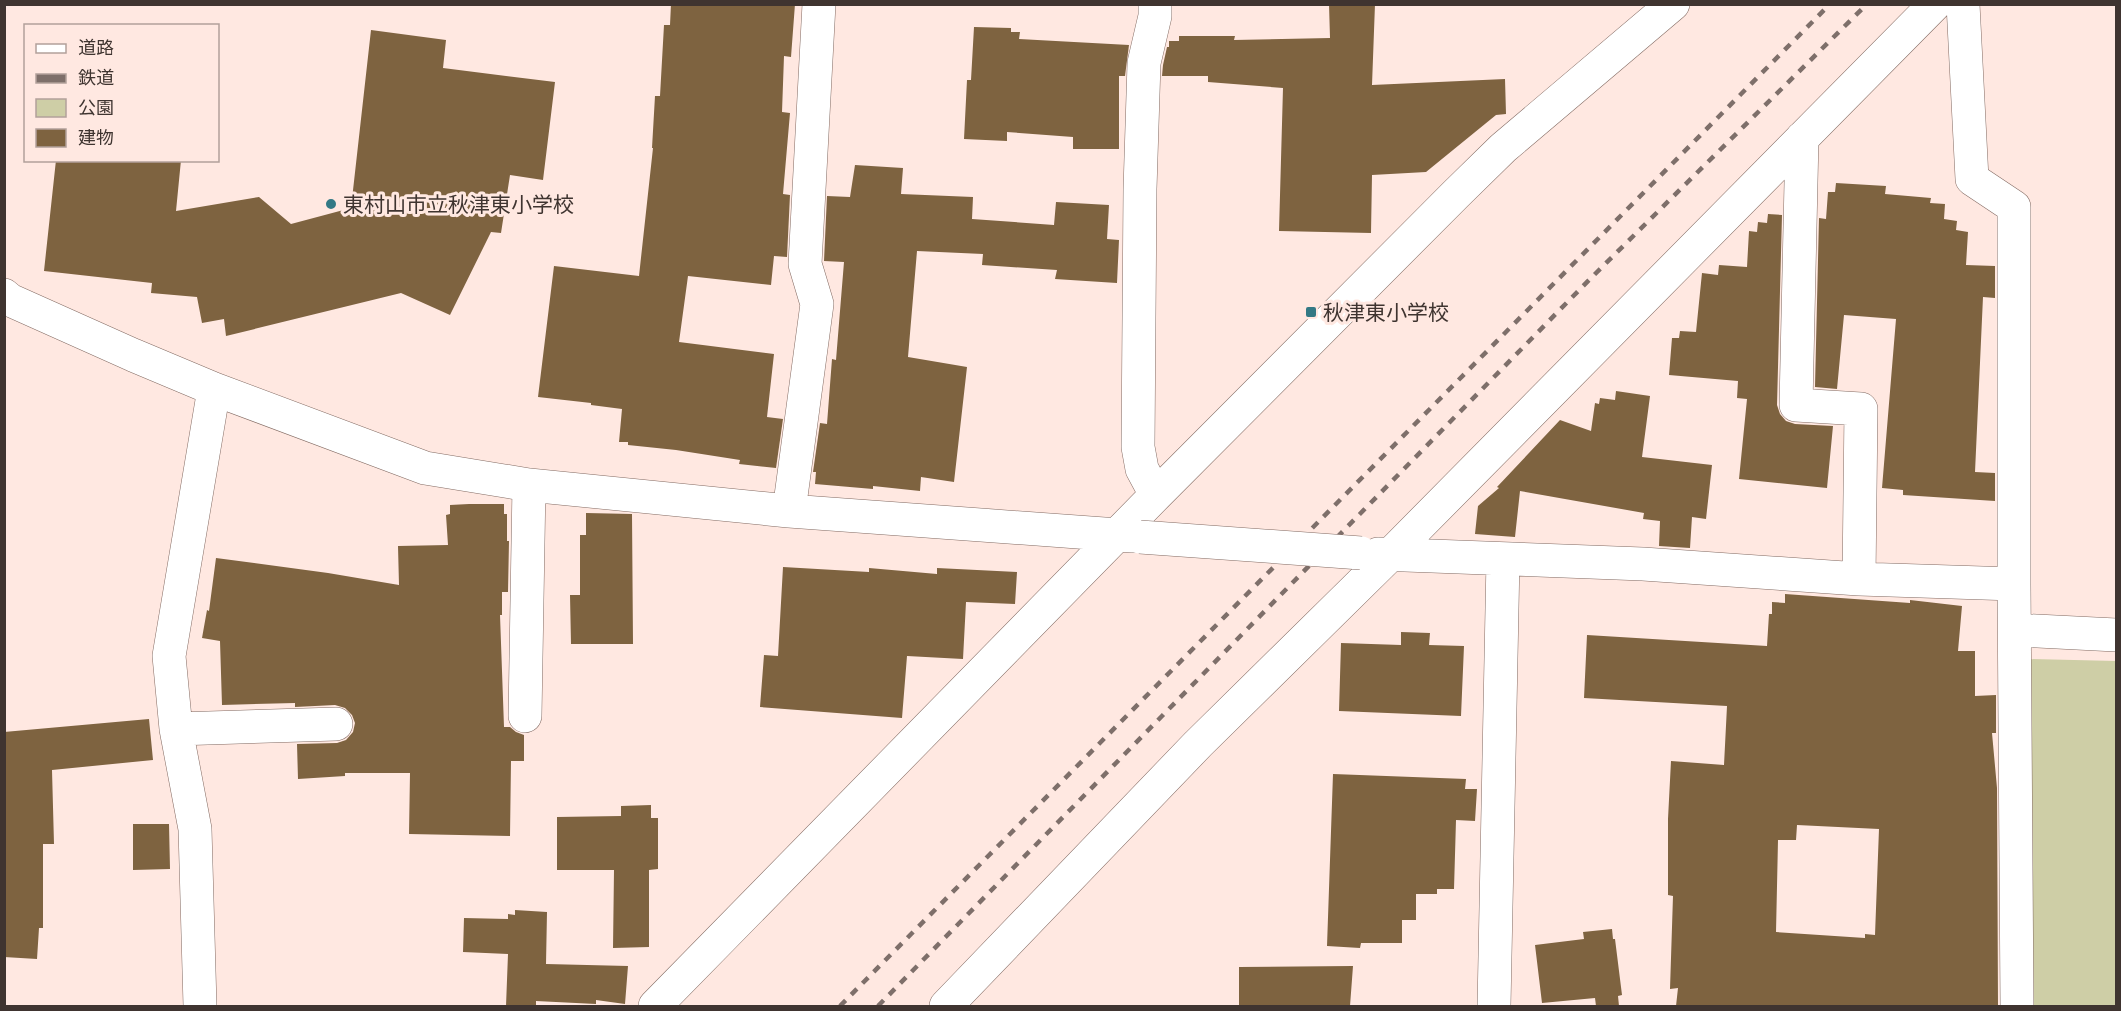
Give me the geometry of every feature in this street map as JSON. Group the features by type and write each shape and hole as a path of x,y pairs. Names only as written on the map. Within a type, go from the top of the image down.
{"street":[{"path":"789,510 817,304 805,264 819,4"},
{"path":"1155,4 1155,16 1144,63 1140,189 1138,447 1142,469 1156,495"},
{"path":"655,1006 1128,536 1156,495 1503,148 1673,4"},
{"path":"946,1006 1198,744 1376,554 1802,138 1935,4"},
{"path":"1963,4 1972,179 2014,207 2017,1006"},
{"path":"1802,138 1796,405 1861,408 1859,579"},
{"path":"4,295 10,300 214,389 425,468 529,485 789,510 1376,554 1643,564 1859,579 2014,584"},
{"path":"200,1006 195,829 176,729 169,656 214,389"},
{"path":"525,716 529,485"},
{"path":"1494,1006 1503,559"},
{"path":"2016,630 2116,634"},
{"path":"176,729 336,724"}],"green space":[{"path":"2027,659 2116,661 2116,1006 2031,1006"}],"building":[{"path":"671,4 795,4 791,57 784,56 782,112 790,113 783,194 790,195 787,257 774,256 771,285 688,276 679,342 774,354 767,417 783,419 776,468 739,464 740,460 676,450 628,445 628,442 619,442 622,409 538,397 554,266 639,276 653,148 655,96 660,96 664,25 670,25"},
{"path":"1329,4 1375,4 1372,85 1505,79 1506,114 1496,115 1426,172 1372,175 1371,233 1279,231 1283,88 1208,82 1208,76 1162,76 1169,41 1179,41 1179,36 1235,36 1234,40 1330,38"},
{"path":"974,27 1011,28 1011,32 1020,32 1019,39 1129,45 1125,76 1119,76 1119,149 1073,149 1073,137 1007,132 1007,141 964,139 967,80 971,80"},
{"path":"371,30 446,40 443,68 555,82 543,180 510,175 501,233 491,232 450,315 401,293 226,336 224,319 202,323 197,297 151,293 152,283 44,271 56,162 181,162 176,211 259,197 291,224 351,208"},
{"path":"855,165 903,168 901,194 973,197 972,219 1054,225 1056,202 1109,205 1107,239 1119,240 1117,283 1055,279 1057,270 982,265 983,254 917,251 908,357 967,367 954,482 921,477 920,491 873,486 873,489 815,484 816,472 813,472 820,423 827,424 832,359 836,360 844,262 824,261 827,196 850,197"},
{"path":"1836,183 1886,186 1885,194 1931,198 1930,203 1945,204 1944,219 1957,221 1956,230 1968,232 1966,265 1995,266 1995,298 1983,297 1975,472 1995,473 1995,501 1903,495 1903,490 1882,488 1896,319 1844,315 1837,389 1815,387 1819,218 1826,219 1828,192 1835,192"},
{"path":"1768,214 1782,215 1777,405 1786,421 1795,424 1833,426 1827,488 1739,479 1747,399 1737,398 1738,381 1669,375 1672,338 1679,338 1680,331 1696,332 1702,273 1718,275 1719,265 1747,267 1749,231 1757,232 1758,222 1767,223"},
{"path":"1616,391 1650,396 1642,457 1712,465 1706,519 1692,517 1690,548 1659,546 1660,521 1643,519 1644,513 1520,491 1515,537 1475,534 1478,506 1499,488 1497,487 1560,420 1591,431 1595,403 1599,404 1600,398 1615,400"},
{"path":"504,504 504,514 507,514 508,592 502,592 502,615 500,615 504,727 510,727 524,735 524,761 511,761 510,836 409,834 410,773 345,773 345,776 298,779 297,744 337,743 346,740 353,732 355,723 352,715 345,708 335,705 295,707 295,703 222,705 220,641 202,638 207,610 209,611 216,558 399,585 398,546 448,545 446,515 450,514 450,505"},
{"path":"586,513 632,514 633,644 571,644 570,595 580,595 580,535 586,535"},
{"path":"783,567 869,572 869,568 937,574 937,568 1017,572 1015,604 966,602 963,659 907,656 902,718 760,707 764,655 778,656"},
{"path":"1785,594 1910,603 1910,600 1962,606 1958,651 1975,651 1975,696 1996,695 1996,733 1992,733 1997,788 1998,1006 1676,1006 1678,988 1670,989 1673,896 1668,895 1671,761 1724,765 1727,706 1584,698 1587,635 1767,646 1772,602 1785,603","holes":["1797,825 1879,829 1875,935 1865,934 1865,938 1776,932 1778,840 1796,840"]},
{"path":"1401,632 1430,633 1429,645 1464,646 1461,716 1339,711 1341,643 1401,645"},
{"path":"149,719 153,760 52,770 54,844 43,844 43,928 39,928 37,959 4,957 4,732"},
{"path":"1333,774 1466,779 1465,789 1477,789 1475,821 1456,820 1454,889 1437,889 1437,894 1416,894 1416,920 1402,920 1402,943 1361,943 1360,948 1327,946"},
{"path":"651,805 651,818 658,818 658,869 649,870 649,947 613,948 614,870 557,870 557,817 621,816 621,806"},
{"path":"133,824 169,824 170,869 133,870"},
{"path":"515,910 547,912 546,964 628,966 625,1004 596,1000 596,1004 536,1001 536,1006 506,1006 508,954 463,952 464,918 508,919 508,914 515,915"},
{"path":"1612,929 1622,995 1618,996 1619,1006 1596,1006 1595,998 1542,1003 1535,945 1584,939 1583,932"},
{"path":"1353,966 1350,1006 1239,1006 1239,967"}],"railway":[{"path":"840,1006 1830,4"},
{"path":"878,1006 1589,280 1867,4"}],"place":[{"name":"東村山市立秋津東小学校","path":"331,204"},
{"name":"秋津東小学校","path":"1311,312"}]}
